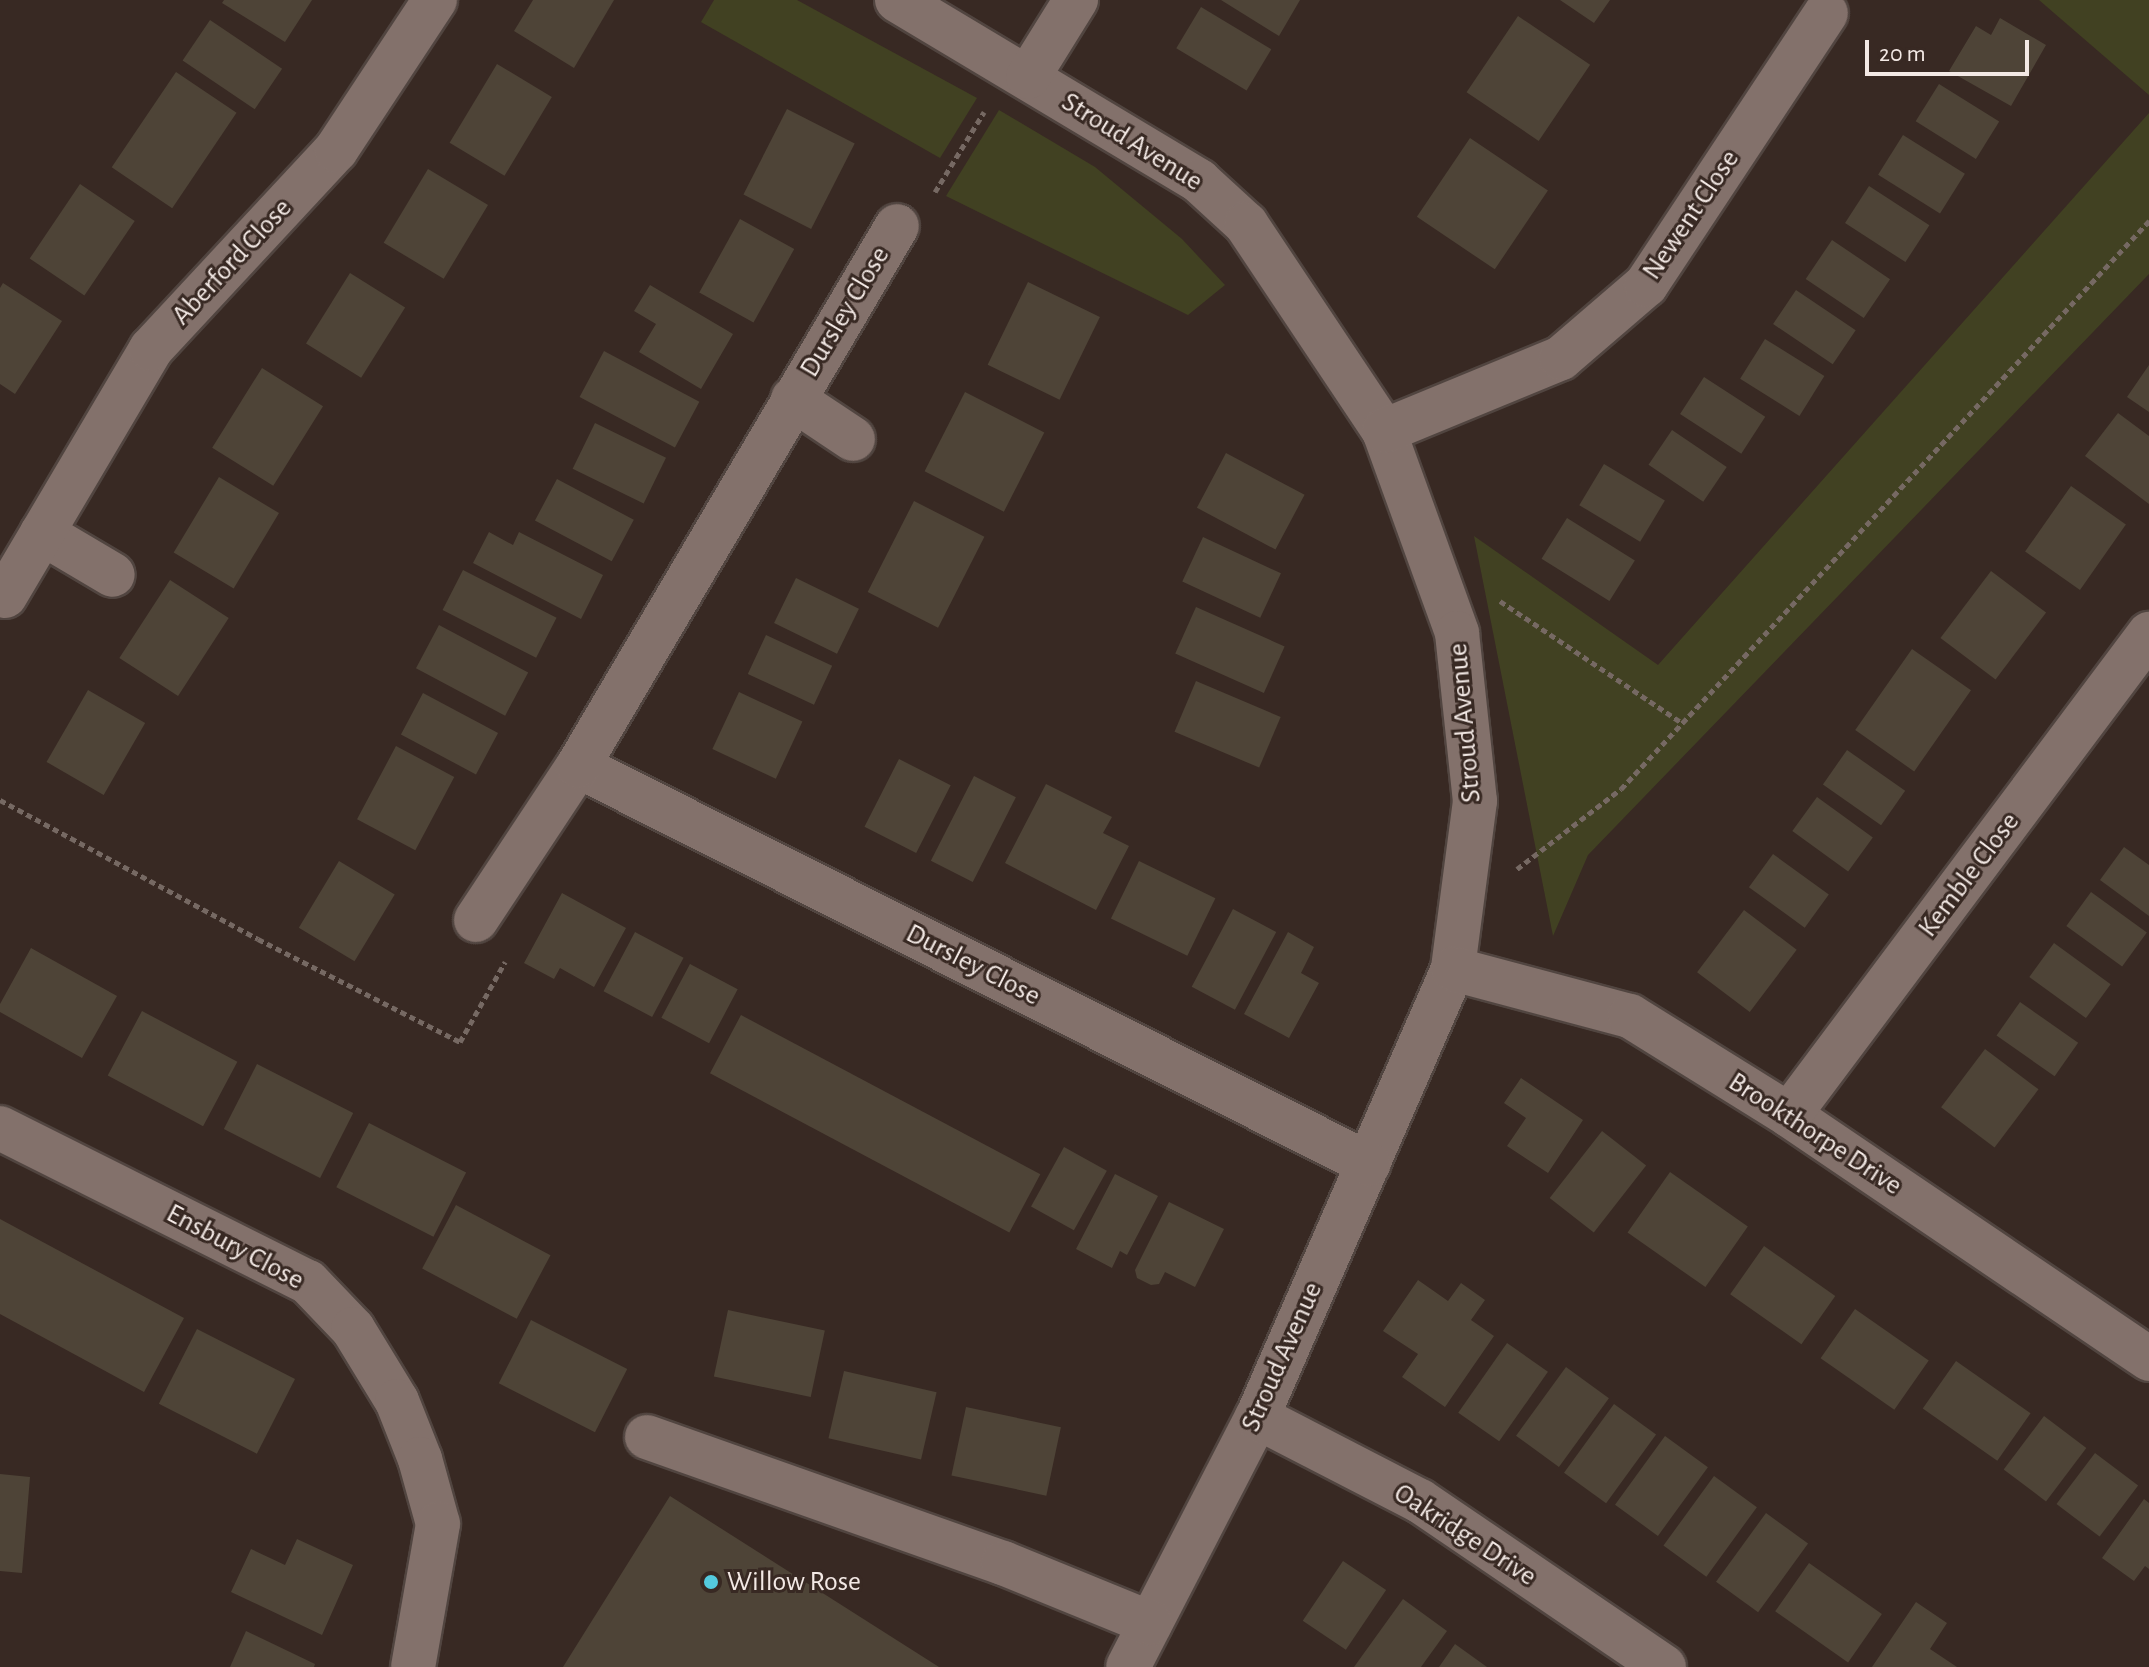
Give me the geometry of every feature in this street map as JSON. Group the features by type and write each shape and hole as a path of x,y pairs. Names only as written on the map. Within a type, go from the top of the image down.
{"street":[{"name":"Aberford Close","path":"5,596 151,349 336,150 435,0"},
{"name":"Stroud Avenue","path":"897,0 1199,181 1246,224 1384,431 1457,633 1475,801 1453,969 1257,1417 1128,1667"},
{"path":"1020,72 1076,0"},
{"name":"Newent Close","path":"1384,431 1561,358 1646,285 1826,13"},
{"name":"Dursley Close","path":"476,920 578,766 897,226"},
{"name":"Dursley Close","path":"793,399 853,439"},
{"path":"42,533 113,575"},
{"name":"Kemble Close","path":"1789,1115 2149,634"},
{"name":"Dursley Close","path":"578,766 1369,1164"},
{"name":"Brookthorpe Drive","path":"1453,969 1630,1016 1789,1115 2149,1359"},
{"name":"Ensbury Close","path":"0,1128 308,1282 353,1329 397,1401 420,1459 438,1524 413,1667"},
{"name":"Oakridge Drive","path":"1257,1417 1420,1501 1641,1661"},
{"path":"647,1437 1003,1563 1150,1623"}],"path":[{"path":"897,226 909,233 1020,72"},
{"path":"1460,913 1621,789 2149,221"},
{"path":"1491,595 1682,723"},
{"path":"0,800 258,939 460,1042 515,944 476,920"}],"shaded area":[{"path":"714,0 797,0 977,98 940,158 701,22"},
{"path":"2039,0 2149,0 2149,95"},
{"path":"999,110 1095,167 1182,239 1225,285 1188,315 946,196"},
{"path":"2149,113 2149,274 1588,855 1553,936 1474,536 1658,665"}],"building":[{"path":"224,0 312,0 285,42 222,3"},
{"path":"533,0 614,0 574,68 514,31"},
{"path":"1221,0 1300,0 1279,36"},
{"path":"1560,0 1610,0 1594,23"},
{"path":"1201,7 1271,49 1247,90 1176,48"},
{"path":"1518,16 1590,65 1539,141 1467,92"},
{"path":"2000,18 2046,45 2011,106 1949,71 1976,26 1991,35"},
{"path":"210,20 282,69 255,109 183,61"},
{"path":"497,64 552,97 504,176 450,143"},
{"path":"176,72 237,113 172,208 112,167"},
{"path":"1939,84 1999,122 1976,159 1916,121"},
{"path":"787,109 855,144 811,229 743,195"},
{"path":"1903,135 1965,174 1940,214 1878,175"},
{"path":"1470,138 1548,191 1495,269 1417,217"},
{"path":"428,169 488,205 444,279 384,243"},
{"path":"80,184 135,221 84,296 30,259"},
{"path":"1869,186 1929,225 1905,262 1845,223"},
{"path":"740,219 794,249 754,323 699,292"},
{"path":"1832,240 1890,279 1864,318 1806,279"},
{"path":"350,273 405,307 361,378 306,343"},
{"path":"1028,282 1100,317 1060,400 988,365"},
{"path":"3,283 62,321 15,394 0,384 0,288"},
{"path":"650,285 733,334 701,389 639,352 656,324 634,311"},
{"path":"1796,290 1856,330 1833,364 1773,324"},
{"path":"1765,339 1824,376 1799,416 1740,379"},
{"path":"604,351 699,402 675,448 580,397"},
{"path":"2149,365 2149,412 2127,397"},
{"path":"262,368 323,406 273,486 212,448"},
{"path":"1704,377 1765,417 1741,454 1680,414"},
{"path":"965,392 1044,432 1004,512 925,471"},
{"path":"2118,413 2149,436 2149,504 2085,456"},
{"path":"595,423 666,458 644,503 573,469"},
{"path":"1672,430 1727,467 1703,502 1649,465"},
{"path":"1226,453 1305,495 1275,550 1197,508"},
{"path":"1604,464 1665,501 1640,542 1579,505"},
{"path":"219,477 279,513 234,588 174,552"},
{"path":"557,479 634,520 612,561 535,520"},
{"path":"2071,486 2126,524 2080,590 2025,552"},
{"path":"914,501 984,537 938,628 868,592"},
{"path":"1567,518 1635,560 1609,601 1542,559"},
{"path":"489,532 513,545 519,532 603,575 581,619 473,563"},
{"path":"1203,537 1281,573 1260,618 1182,581"},
{"path":"463,570 557,618 536,658 443,610"},
{"path":"1991,571 2046,613 1996,680 1940,638"},
{"path":"796,578 859,609 837,654 774,623"},
{"path":"170,580 229,618 178,696 119,658"},
{"path":"1196,607 1285,646 1264,693 1175,654"},
{"path":"439,625 528,672 505,716 416,668"},
{"path":"766,635 832,666 814,705 748,674"},
{"path":"1912,649 1971,690 1914,771 1855,730"},
{"path":"1196,681 1281,717 1259,768 1175,732"},
{"path":"88,690 145,723 104,795 46,762"},
{"path":"739,692 802,722 776,779 712,749"},
{"path":"423,693 498,733 476,774 401,734"},
{"path":"396,746 454,777 415,850 357,819"},
{"path":"1847,750 1905,791 1881,825 1823,784"},
{"path":"899,759 951,785 916,853 864,827"},
{"path":"974,776 1016,797 973,882 931,861"},
{"path":"1046,784 1112,817 1103,833 1129,846 1096,910 1005,863"},
{"path":"1817,797 1873,838 1848,872 1792,831"},
{"path":"2124,847 2149,865 2149,916 2100,880"},
{"path":"1773,854 1829,895 1805,928 1749,887"},
{"path":"339,861 395,894 355,961 299,928"},
{"path":"1139,861 1215,898 1187,956 1111,919"},
{"path":"2091,892 2147,933 2122,967 2066,926"},
{"path":"562,893 626,928 594,987 560,968 554,979 524,963"},
{"path":"1233,909 1276,932 1235,1010 1192,987"},
{"path":"1744,910 1797,950 1750,1012 1697,972"},
{"path":"635,932 684,958 652,1017 604,991"},
{"path":"1288,932 1314,947 1301,973 1319,983 1289,1038 1244,1014"},
{"path":"2054,943 2111,984 2086,1018 2029,977"},
{"path":"31,948 117,996 82,1058 0,1012 0,1004"},
{"path":"690,964 738,989 709,1043 661,1018"},
{"path":"2020,1002 2078,1043 2055,1076 1996,1036"},
{"path":"142,1011 237,1062 203,1126 108,1075"},
{"path":"741,1015 1040,1174 1009,1232 710,1073"},
{"path":"1985,1049 2039,1089 1995,1148 1941,1107"},
{"path":"257,1064 353,1113 320,1178 224,1129"},
{"path":"1521,1078 1583,1120 1548,1173 1507,1146 1526,1118 1504,1103"},
{"path":"369,1123 466,1172 433,1237 336,1187"},
{"path":"1602,1131 1646,1165 1594,1232 1550,1198"},
{"path":"1064,1147 1107,1171 1074,1230 1031,1206"},
{"path":"1670,1172 1748,1226 1705,1287 1628,1233"},
{"path":"1115,1174 1158,1196 1127,1255 1120,1251 1112,1268 1076,1249"},
{"path":"1169,1202 1224,1229 1195,1287 1165,1272 1159,1284 1151,1285 1137,1278 1135,1270"},
{"path":"456,1205 550,1255 517,1319 422,1269"},
{"path":"0,1219 184,1318 144,1392 0,1314"},
{"path":"1764,1246 1835,1296 1801,1344 1730,1294"},
{"path":"1418,1280 1448,1301 1461,1283 1485,1300 1471,1320 1494,1336 1445,1407 1402,1377 1418,1354 1383,1331"},
{"path":"1855,1309 1929,1361 1894,1410 1821,1358"},
{"path":"728,1310 825,1331 811,1397 714,1377"},
{"path":"531,1320 627,1369 595,1432 499,1383"},
{"path":"197,1329 295,1379 257,1454 159,1404"},
{"path":"1507,1343 1548,1372 1499,1441 1458,1413"},
{"path":"1956,1361 2031,1413 1997,1461 1923,1409"},
{"path":"1566,1367 1609,1398 1559,1467 1516,1436"},
{"path":"844,1371 937,1392 921,1460 828,1438"},
{"path":"1614,1404 1656,1435 1606,1503 1564,1473"},
{"path":"966,1407 1061,1427 1046,1496 951,1475"},
{"path":"2044,1416 2086,1448 2046,1501 2004,1470"},
{"path":"1665,1436 1708,1467 1658,1536 1615,1505"},
{"path":"2095,1453 2138,1485 2100,1537 2056,1504"},
{"path":"0,1474 30,1477 22,1573 0,1571"},
{"path":"1714,1476 1757,1507 1706,1577 1663,1546"},
{"name":"Willow Rose","path":"670,1496 939,1667 563,1667"},
{"path":"2144,1499 2149,1503 2149,1569 2145,1566 2134,1581 2102,1558"},
{"path":"1766,1513 1808,1544 1758,1612 1716,1582"},
{"path":"297,1539 353,1565 322,1635 231,1592 251,1549 285,1565"},
{"path":"1343,1561 1386,1590 1346,1650 1303,1621"},
{"path":"1809,1563 1882,1614 1848,1662 1775,1611"},
{"path":"1403,1599 1447,1631 1421,1667 1354,1667"},
{"path":"1916,1602 1947,1623 1930,1649 1957,1667 1872,1667"},
{"path":"246,1631 315,1664 314,1667 230,1667"},
{"path":"1455,1644 1487,1667 1439,1667"}],"place":[{"name":"Willow Rose","path":"711,1582"}]}
